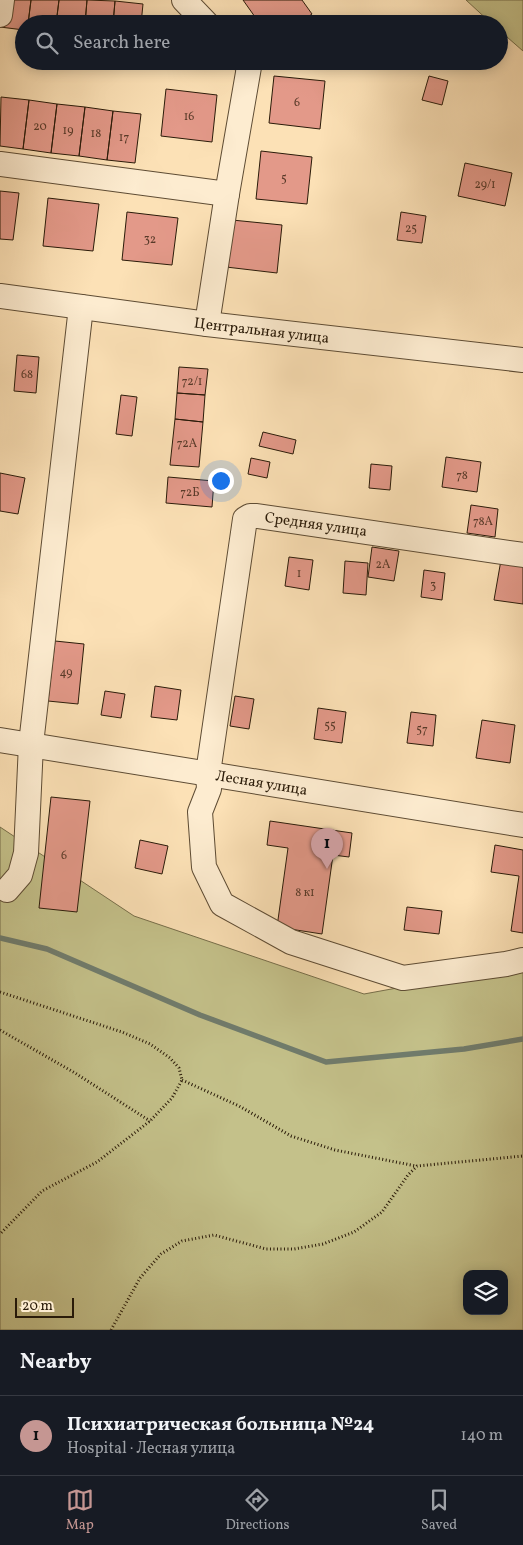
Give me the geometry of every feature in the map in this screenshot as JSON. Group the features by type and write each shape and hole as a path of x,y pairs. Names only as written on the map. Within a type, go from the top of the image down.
{"street":[{"path":"0,15 2,0"},
{"path":"184,0 198,15"},
{"path":"207,324 248,70"},
{"path":"0,164 227,194"},
{"name":"Центральная улица","path":"0,296 207,324 523,360"},
{"path":"7,890 20,875 26,853 31,744 81,307"},
{"name":"Средняя улица","path":"208,773 245,519 250,516 257,516 523,555"},
{"name":"Лесная улица","path":"0,740 523,825"},
{"path":"208,773 209,788 200,812 204,867 222,904 291,942 402,978 523,960"}],"path":[{"path":"0,992 122,1032 150,1044 170,1058 179,1068 182,1080 172,1098 150,1121 97,1162 42,1190 0,1234"},
{"path":"0,1030 75,1073 150,1121"},
{"path":"182,1080 239,1106 291,1136 335,1150 417,1166 523,1156"},
{"path":"111,1330 140,1278 161,1254 182,1241 214,1235 266,1249 294,1249 323,1244 354,1232 382,1212 408,1175 417,1166"}],"shaded area":[{"path":"466,0 523,0 523,51 508,38 508,15 482,15"},
{"path":"0,827 134,916 364,994 523,965 523,1330 0,1330"}],"building":[{"path":"3,0 31,0 29,15 15,15 15,29 0,27"},
{"path":"31,0 59,0 57,15 29,15"},
{"path":"59,0 87,0 86,15 57,15"},
{"path":"87,0 115,1 114,15 86,15"},
{"path":"243,0 302,0 312,14 311,15 254,15"},
{"path":"115,1 143,4 142,15 114,15"},
{"path":"274,76 325,81 320,129 269,123"},
{"path":"429,76 448,81 442,105 422,100"},
{"path":"166,89 217,95 212,142 161,136"},
{"path":"1,97 29,100 23,149 0,146"},
{"path":"29,100 57,104 51,153 23,149"},
{"path":"57,104 85,107 79,156 51,153"},
{"path":"85,107 113,111 107,160 79,156"},
{"path":"113,111 141,114 135,163 107,160"},
{"path":"261,151 312,157 307,204 256,199"},
{"path":"465,163 512,173 505,206 458,196"},
{"path":"0,191 19,193 13,240 0,239"},
{"path":"48,198 99,204 93,251 43,246"},
{"path":"127,212 178,218 172,265 122,260"},
{"path":"401,212 426,216 422,243 397,240"},
{"path":"232,220 282,225 277,273 226,267"},
{"path":"17,355 39,357 36,393 14,391"},
{"path":"179,367 208,369 205,395 177,393"},
{"path":"177,393 205,395 203,422 175,419"},
{"path":"121,395 137,397 132,436 116,434"},
{"path":"175,419 203,422 199,467 170,465"},
{"path":"263,432 296,440 293,454 259,446"},
{"path":"446,457 481,462 477,492 442,487"},
{"path":"251,458 270,462 267,478 248,474"},
{"path":"371,464 392,466 390,490 369,488"},
{"path":"0,473 25,478 18,514 0,511"},
{"path":"168,477 214,481 212,507 166,503"},
{"path":"471,505 498,509 495,537 467,533"},
{"path":"372,547 399,551 394,581 368,577"},
{"path":"289,557 313,560 309,590 285,586"},
{"path":"501,560 523,564 523,604 494,600"},
{"path":"345,561 368,563 366,595 343,593"},
{"path":"424,570 445,573 442,600 421,597"},
{"path":"55,641 84,644 78,704 48,701"},
{"path":"155,686 181,690 177,720 151,717"},
{"path":"105,691 125,694 121,718 101,715"},
{"path":"235,696 254,699 249,729 230,726"},
{"path":"318,708 346,712 342,743 314,739"},
{"path":"411,712 436,715 433,746 407,743"},
{"path":"482,720 515,725 510,763 476,758"},
{"path":"51,797 90,801 77,912 39,908"},
{"path":"270,821 352,833 349,857 333,855 322,934 277,927 288,848 267,845"},
{"path":"140,840 168,846 162,874 135,868"},
{"path":"495,845 523,850 523,933 511,931 519,876 491,872"},
{"path":"407,907 442,911 439,934 404,930"}],"waterway":[{"path":"0,938 47,949 200,1015 326,1062 464,1049 523,1039"}],"place":[{"name":"Психиатрическая больница №24","path":"327,869"}]}
